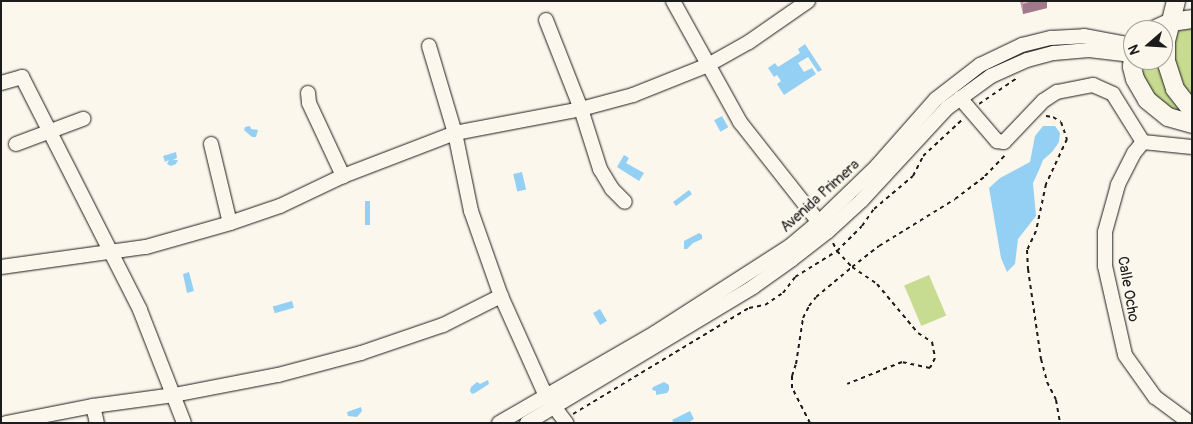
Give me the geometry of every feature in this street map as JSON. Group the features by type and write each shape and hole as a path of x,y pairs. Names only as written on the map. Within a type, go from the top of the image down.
{"main road":[{"path":"1171,20 1176,1"},
{"path":"1173,22 1192,19"},
{"path":"1134,70 1135,79 1147,100 1168,117 1192,124"},
{"path":"1169,70 1175,89 1192,111"}],"street":[{"path":"673,1 740,122 823,227"},
{"path":"1,267 111,250 146,247 230,223 280,206 343,176 455,133 582,109 633,95 708,65 749,42 808,1"},
{"path":"546,20 582,109 600,169 612,189 625,202"},
{"name":"Avenida Primera","path":"823,227 936,99 961,78 1000,54 1051,38 1084,36 1123,47"},
{"path":"1051,38 1054,53"},
{"path":"429,46 455,133 471,211 501,296 550,401 564,421"},
{"name":"Avenida Primera","path":"499,423 550,401 790,246 823,227 862,200 947,108 1007,67 1040,55 1089,50 1123,50"},
{"path":"1,83 22,76 140,310 184,423"},
{"path":"960,98 997,141 1004,142 1043,101 1057,92 1093,85 1113,94 1143,142 1192,147"},
{"path":"308,93 309,103 343,176"},
{"path":"16,144 83,119"},
{"name":"Calle Ocho","path":"1143,142 1134,153 1118,185 1105,232 1105,266 1125,355 1155,397 1190,423"},
{"path":"211,144 230,223"},
{"path":"6,423 93,406 174,395 278,374 361,353 443,325 501,296"},
{"name":"Avenida Primera","path":"528,423 550,401"},
{"path":"93,406 97,423"}],"path":[{"path":"564,421 749,308 765,306 784,293 795,277 837,250 862,226 874,209 913,176 923,156 972,110 993,93 1018,79 1007,67"},
{"path":"1040,118 1053,117 1061,122 1067,139 1060,159 1046,184 1036,231 1027,250 1041,359 1047,382 1056,400 1060,423"},
{"path":"810,423 792,388 792,376 804,318 816,297 879,246 956,198 985,176 1008,151"},
{"path":"837,250 852,267 877,284 918,333 932,342 935,358 930,368 902,362 847,384"}],"green space":[{"path":"1192,26 1192,100 1174,70 1174,36 1184,27"},
{"path":"1140,70 1165,70 1186,116 1157,102"},
{"path":"929,275 946,316 921,326 904,286"}],"water":[{"path":"805,44 822,70 818,72 808,57 798,63 804,72 812,68 816,74 784,95 777,84 781,81 777,75 774,77 768,68 775,63 778,67 800,53 798,49"},
{"path":"722,116 728,127 720,132 714,120"},
{"path":"250,126 251,129 258,130 256,137 252,137 244,130 245,127"},
{"path":"1043,126 1055,126 1060,133 1059,142 1043,160 1033,183 1036,216 1018,239 1015,264 1007,272 1001,258 989,188 1000,178 1030,162 1035,136"},
{"path":"176,152 177,158 173,160 178,160 176,164 171,166 167,164 169,160 165,162 163,156"},
{"path":"624,155 629,158 626,163 644,173 639,181 617,167"},
{"path":"522,172 526,190 517,192 513,174"},
{"path":"689,190 692,194 676,206 673,202"},
{"path":"365,201 370,201 370,225 365,225"},
{"path":"699,233 702,235 702,239 684,249 684,241"},
{"path":"189,272 194,291 187,293 183,274"},
{"path":"292,301 294,308 275,313 273,307"},
{"path":"600,309 607,321 600,325 593,313"},
{"path":"488,380 489,384 472,394 470,391 471,387 477,382 480,384"},
{"path":"664,382 669,385 669,390 667,393 656,395 656,391 652,390 653,387"},
{"path":"361,407 362,411 357,417 348,416 347,412"},
{"path":"690,411 694,419 688,423 674,423 672,420"}]}
